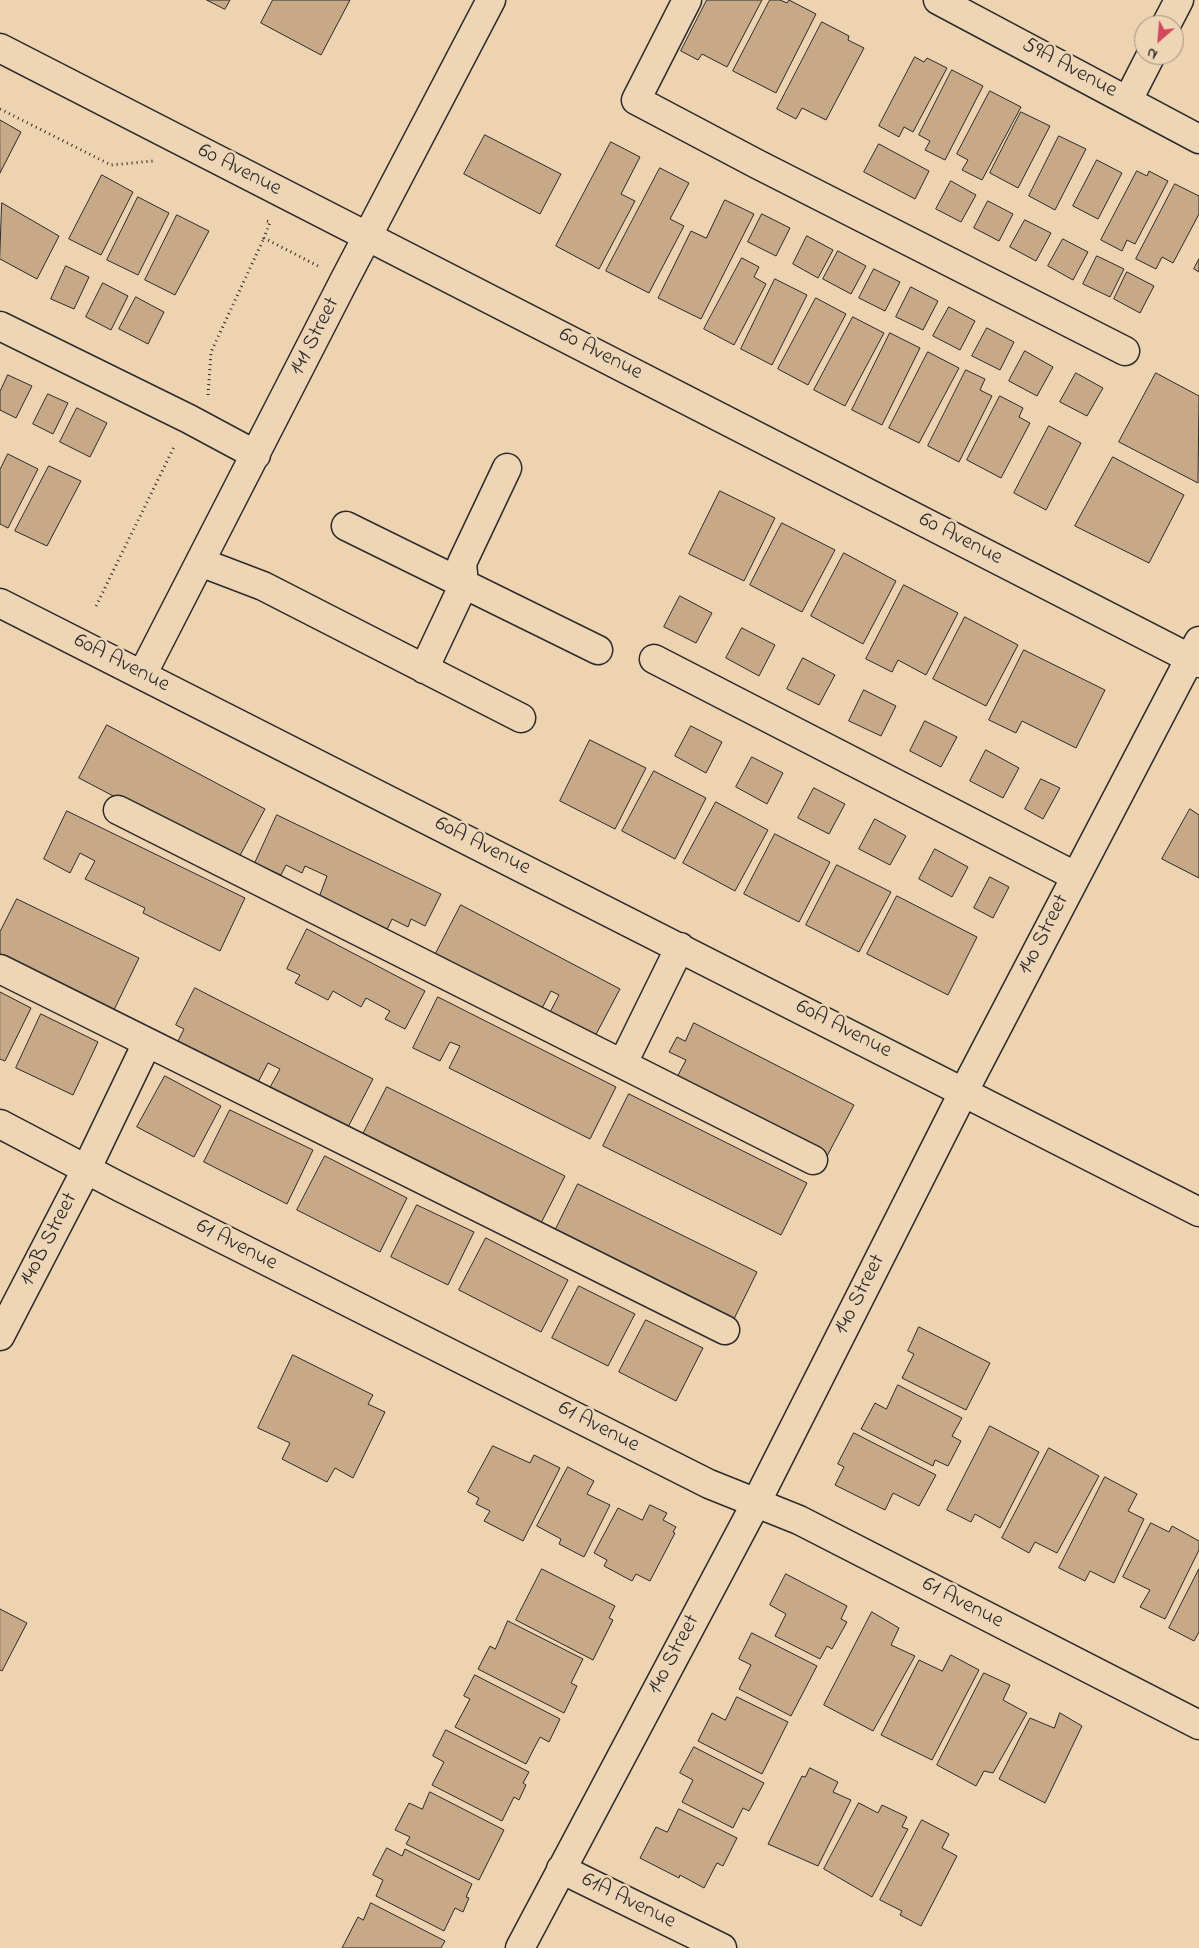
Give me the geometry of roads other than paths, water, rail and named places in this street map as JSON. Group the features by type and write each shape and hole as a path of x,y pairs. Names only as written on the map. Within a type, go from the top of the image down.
{"street":[{"name":"141 Street","path":"142,675 491,0"},
{"path":"687,0 636,100 757,164 1126,351"},
{"name":"59A Avenue","path":"938,0 1199,139"},
{"path":"1171,15 1179,0"},
{"name":"60 Avenue","path":"0,48 368,237 1196,654"},
{"path":"1128,100 1146,65"},
{"path":"0,326 189,419 256,455"},
{"path":"424,669 464,584 462,563 507,468"},
{"path":"346,526 598,650"},
{"path":"200,562 263,586 521,718"},
{"name":"60A Avenue","path":"0,603 1199,1212"},
{"name":"140 Street","path":"520,1948 756,1503 964,1091 1076,876 1196,654"},
{"path":"654,659 1076,876"},
{"path":"118,810 624,1063 813,1160"},
{"path":"624,1063 680,947"},
{"path":"0,969 725,1330"},
{"name":"140B Street","path":"0,1336 86,1170 146,1043"},
{"name":"61 Avenue","path":"0,1124 86,1170 709,1484 799,1520 1199,1725"},
{"name":"61A Avenue","path":"561,1869 722,1948"}]}
